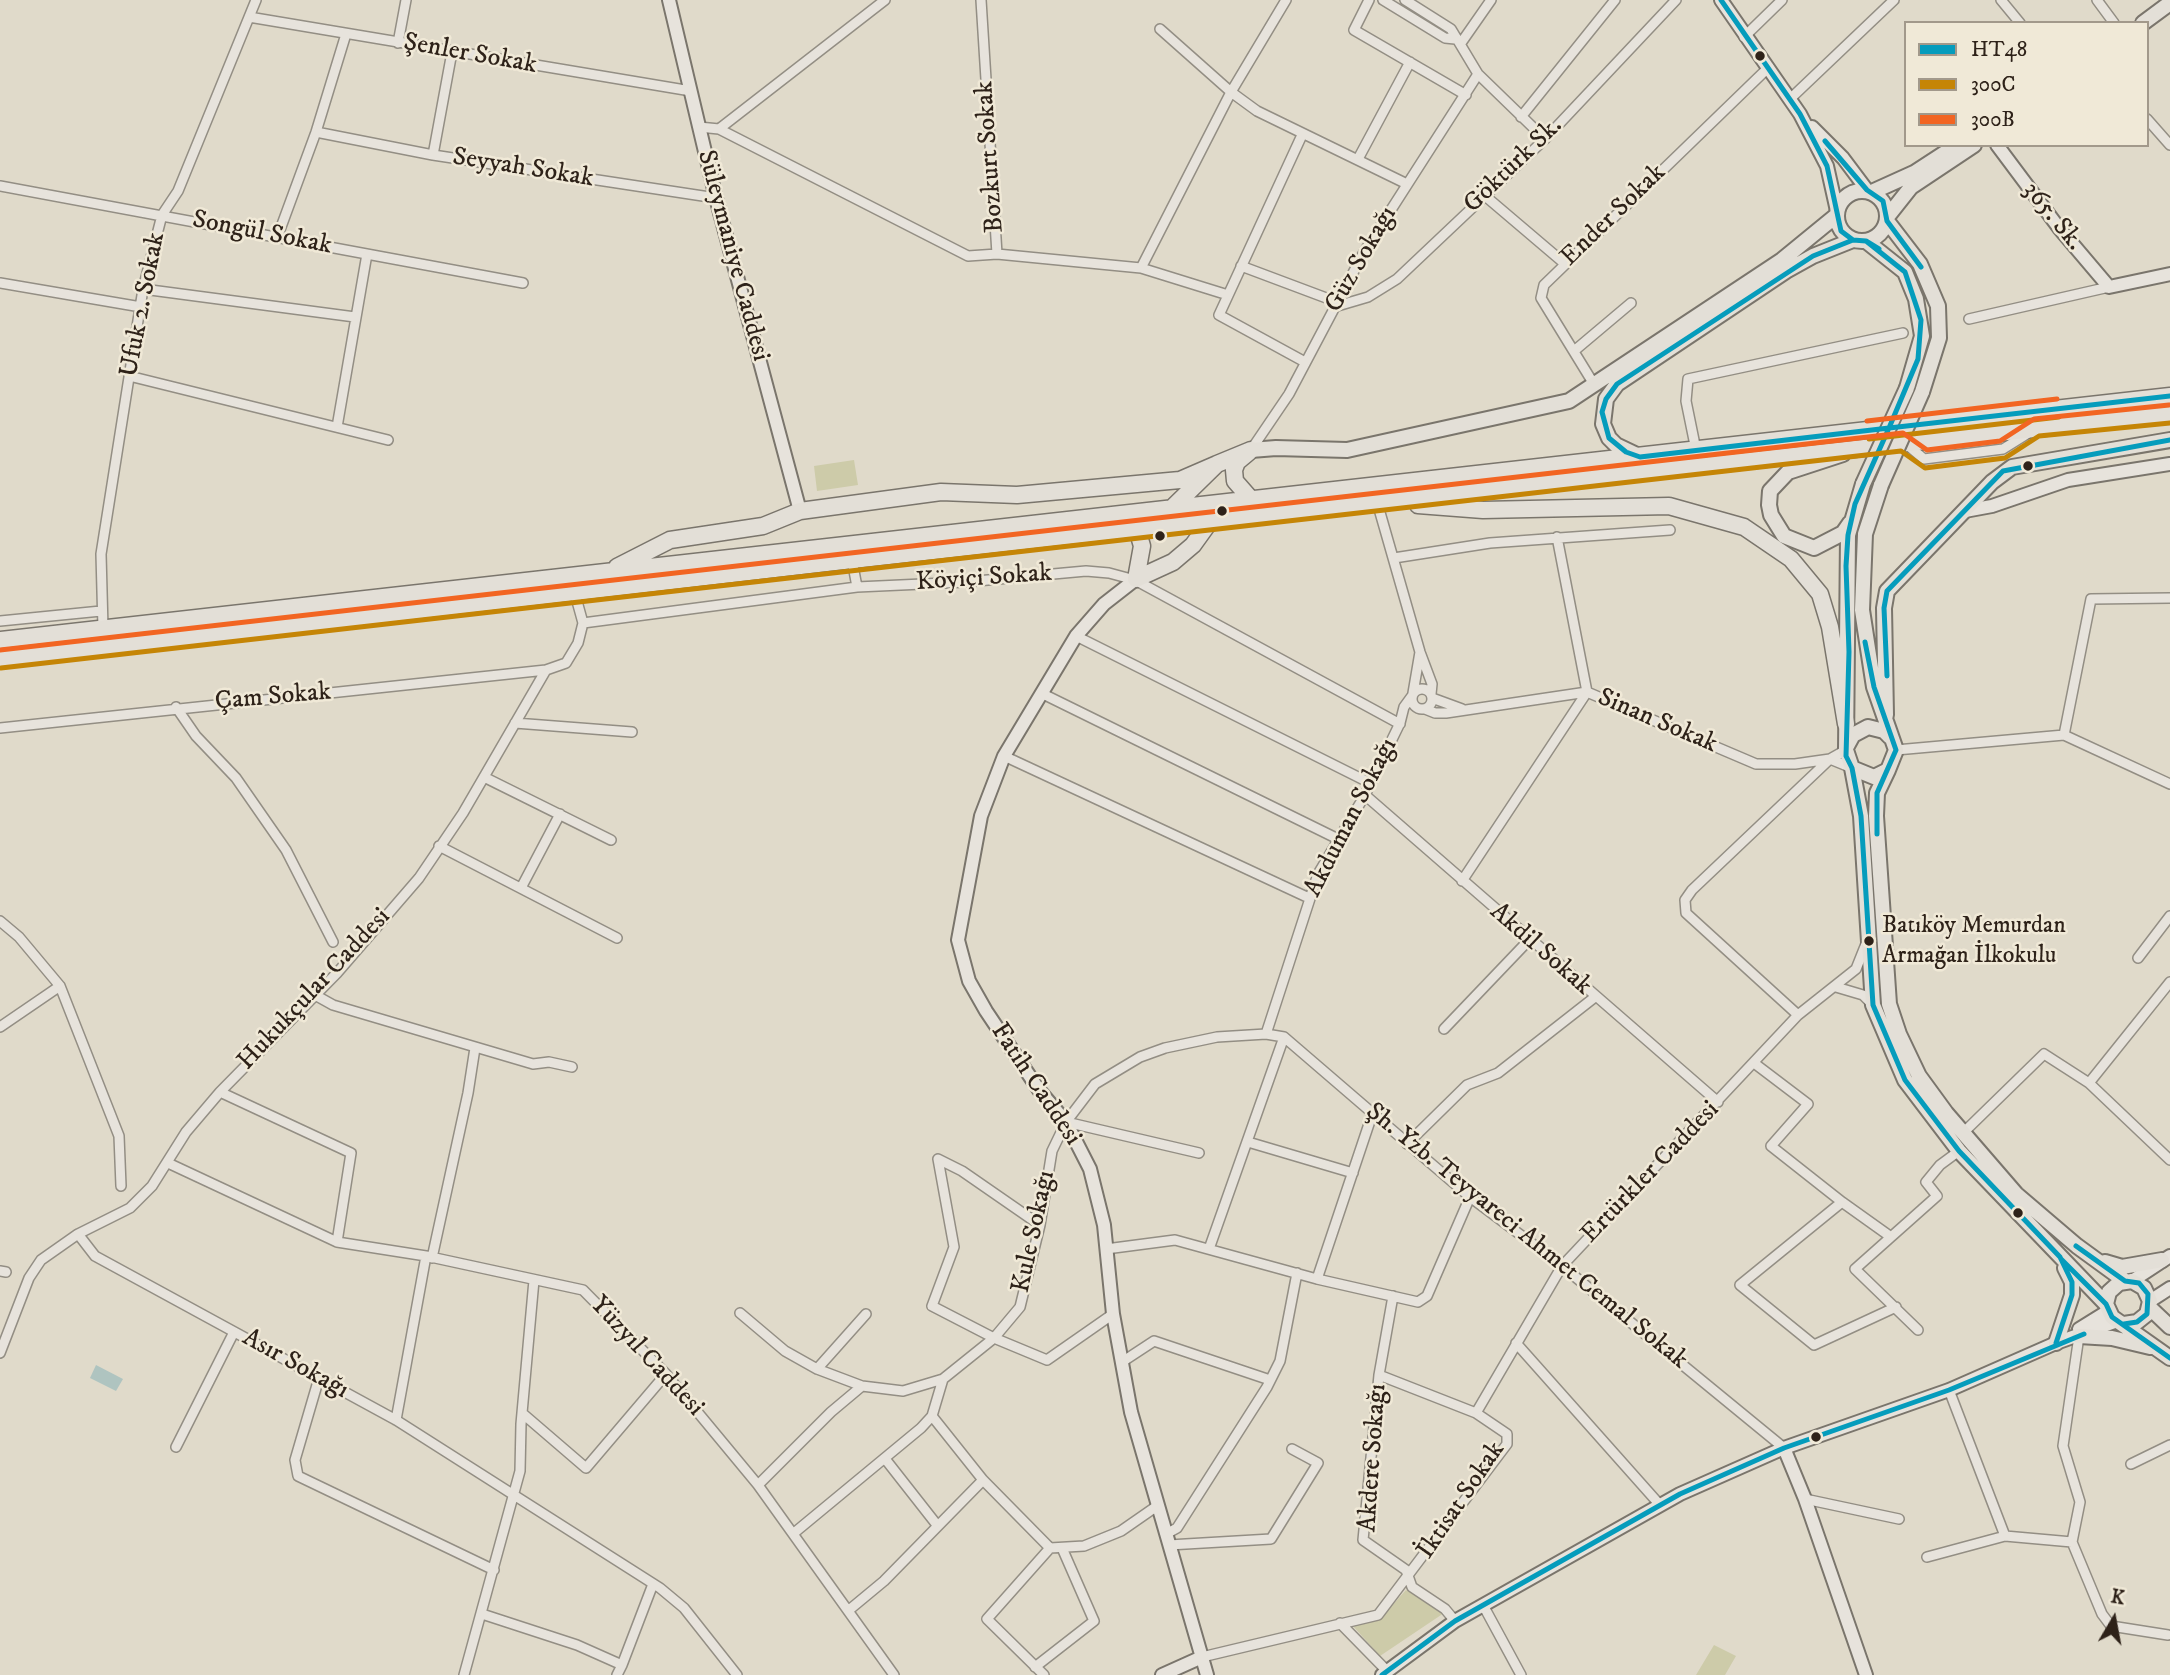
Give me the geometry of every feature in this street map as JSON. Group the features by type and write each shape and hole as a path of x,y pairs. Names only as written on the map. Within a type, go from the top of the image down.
{"highway":[{"path":"0,640 2170,396"},
{"path":"0,659 852,560 2170,414"},
{"path":"604,572 670,541 763,526 800,511 941,492 1017,495 1180,481 1251,450"},
{"path":"1249,498 1239,488 1234,470 1237,462 1251,450"},
{"path":"1173,507 1188,489 1217,464"},
{"path":"1377,502 1483,510 1669,506 1744,527 1791,559 1820,594 1828,618 1846,724"},
{"path":"1136,580 1173,562 1193,545 1211,520"},
{"path":"1136,580 1142,547 1137,529"}],"main road":[{"path":"1721,0 1744,37 1769,67 1800,114 1827,166 1842,231 1860,240 1905,272 1916,299 1922,336 1908,388 1863,484 1851,522 1846,566 1849,652 1846,750 1861,816 1873,1005 1905,1080 1959,1151 2114,1315 2170,1358"},
{"name":"Süleymaniye Caddesi","path":"672,2 716,198 800,511"},
{"path":"2146,21 2170,3"},
{"path":"2149,27 2170,12"},
{"path":"1800,114 1843,158 1869,191 1883,201 1888,219 1920,264 1938,306 1939,338 1922,392 1881,485 1865,534 1862,610 1866,651 1890,737"},
{"path":"1251,450 1335,450 1383,444 1569,401 1782,260 1837,213 1839,204 1851,192 1869,191 1914,173 1954,147"},
{"path":"1640,457 1616,445 1603,425 1606,399 1617,384 1786,271 1813,256 1879,235 1911,187 1971,147"},
{"name":"365. Sk.","path":"1998,147 2059,228 2109,287"},
{"path":"2109,287 2170,274"},
{"path":"2170,440 2012,467 2003,471 1887,591 1884,608 1890,737 1888,770 1877,793 1876,816 1889,1004 1899,1034 1919,1076 2016,1194 2084,1251 2144,1288 2150,1304 2170,1327"},
{"path":"1851,522 1843,533 1814,548 1795,542 1784,536 1770,515 1770,491 1788,472 1865,446"},
{"path":"1965,511 1992,506 2068,480 2170,464"},
{"name":"Fatih Caddesi","path":"1136,580 1104,604 1076,636 1003,756 981,816 958,940 960,957 986,1011 1039,1090 1066,1122 1090,1169 1100,1199 1113,1314 1131,1412 1207,1675"},
{"path":"1846,750 1853,735 1868,727 1884,731 1890,737"},
{"path":"1852,768 1858,774 1874,777 1888,770"},
{"path":"2084,1251 2122,1267 2143,1266 2166,1258"},
{"path":"2056,1343 2072,1295 2072,1282 2060,1258"},
{"path":"2114,1315 2113,1286 2129,1281 2166,1258"},
{"path":"1385,1673 1455,1621 1660,1505 1784,1448 1949,1390 2114,1315 2143,1319 2150,1304 2170,1288"},
{"path":"2056,1343 2079,1336 2114,1315"},
{"path":"2079,1336 2112,1338 2156,1349"},
{"path":"1784,1448 1805,1499 1866,1675"},
{"path":"1162,1675 1202,1657"}],"street":[{"name":"Ufuk 2. Sokak","path":"103,628 100,611 101,554 144,289 162,215 178,191 256,0"},
{"path":"398,43 406,0"},
{"path":"719,129 885,0"},
{"name":"Bozkurt Sokak","path":"981,0 998,254 1141,268 1228,295"},
{"path":"1141,268 1231,92 1286,0"},
{"path":"1369,0 1354,30 1466,94"},
{"path":"1383,0 1445,38 1458,41"},
{"path":"1405,0 1451,29 1478,74 1545,139"},
{"path":"1458,41 1491,0"},
{"path":"1521,117 1615,0"},
{"name":"Göktürk Sk.","path":"1335,305 1368,297 1397,279 1545,139 1676,0"},
{"path":"1744,37 1782,0"},
{"path":"1790,100 1894,0"},
{"path":"2001,0 2018,21"},
{"path":"2097,0 2113,21"},
{"name":"Şenler Sokak","path":"249,17 691,92"},
{"path":"1160,29 1231,92 1257,111 1301,135 1358,159 1407,184"},
{"path":"277,238 316,132 346,34"},
{"name":"Seyyah Sokak","path":"452,52 433,155 716,198"},
{"path":"1358,159 1410,62"},
{"name":"Ender Sokak","path":"1595,386 1541,298 1544,285 1769,67"},
{"name":"Güz Sokağı","path":"1251,450 1289,394 1364,252 1478,74"},
{"path":"2149,121 2170,145"},
{"path":"699,127 719,129 968,256 998,254"},
{"path":"316,132 433,155"},
{"path":"1301,135 1219,315 1305,362"},
{"name":"Songül Sokak","path":"0,186 523,283"},
{"path":"1484,195 1564,263"},
{"path":"337,427 367,254"},
{"path":"1241,266 1335,305"},
{"path":"0,283 141,307"},
{"path":"1969,319 2109,287"},
{"path":"144,289 355,317"},
{"path":"1574,351 1631,303"},
{"path":"1696,450 1686,401 1688,379 1903,333"},
{"path":"129,376 388,440"},
{"path":"1377,502 1420,652 1432,684 1432,696 1423,709 1415,706 1412,695"},
{"path":"1394,558 1557,537 1670,530"},
{"path":"1462,881 1587,692 1557,537"},
{"path":"852,560 857,587"},
{"name":"Köyiçi Sokak","path":"583,623 857,587 966,583 1086,571 1136,580 1400,724"},
{"path":"575,594 583,623"},
{"path":"2064,735 2091,599 2170,598"},
{"path":"0,621 100,611"},
{"name":"Hukukçular Caddesi","path":"0,1353 29,1278 41,1260 78,1234 130,1208 169,1163 186,1132 220,1092 315,995 419,878 484,777 546,670 566,663 578,643 583,623"},
{"path":"1076,636 1370,783"},
{"name":"Akduman Sokağı","path":"1266,1034 1309,898 1336,838 1365,795 1400,724 1404,706 1412,695 1420,652"},
{"name":"Çam Sokak","path":"0,728 176,707 546,670"},
{"name":"Sinan Sokak","path":"1412,695 1422,688 1432,696 1463,710"},
{"name":"Sinan Sokak","path":"1423,709 1434,713 1463,710 1587,692 1756,764 1795,764 1830,759 1846,750"},
{"path":"1041,693 1336,838"},
{"path":"176,707 196,736 236,778 286,850 333,942"},
{"name":"Akduman Sokağı","path":"1400,724 1423,709"},
{"path":"515,723 632,732"},
{"path":"1890,737 2064,735 2170,784"},
{"path":"1003,756 1309,898"},
{"path":"1797,1015 1686,913 1685,900 1692,890 1830,759 1852,768"},
{"path":"484,777 611,840"},
{"name":"Akdil Sokak","path":"1365,795 1718,1102"},
{"path":"521,888 560,814"},
{"path":"439,846 617,938"},
{"path":"2137,958 2170,916"},
{"path":"0,921 19,937 60,986 119,1136 121,1186"},
{"name":"Ertürkler Caddesi","path":"1476,1413 1562,1266 1797,1015 1856,969 1868,939"},
{"path":"1444,1029 1529,940"},
{"path":"2089,1083 2170,982"},
{"path":"0,1027 60,986"},
{"path":"1836,987 1863,995 1873,1005"},
{"path":"315,995 333,1004 475,1048 533,1064 549,1062 572,1067"},
{"path":"1407,1144 1467,1085 1498,1073 1595,997"},
{"path":"1209,1249 1284,1037 1266,1034"},
{"name":"Kule Sokağı","path":"740,1313 785,1351 817,1369 862,1386 903,1391 943,1379 994,1338 1020,1307 1040,1225 1052,1151 1066,1122 1095,1084 1140,1057 1191,1041 1266,1034"},
{"name":"Şh. Yzb. Teyyareci Ahmet Cemal Sokak","path":"1284,1037 1469,1197 1562,1266 1784,1448"},
{"path":"396,1420 429,1257 468,1093 475,1048"},
{"path":"1964,1132 2044,1054 2089,1083 2170,1160"},
{"path":"1754,1063 1808,1104 1770,1146 1891,1237"},
{"path":"220,1092 351,1153 337,1242"},
{"path":"1317,1279 1373,1112"},
{"path":"1066,1122 1199,1153"},
{"path":"1248,1142 1353,1173"},
{"path":"1918,1331 1855,1269 1937,1196 1926,1182 1940,1165 1959,1151"},
{"path":"1040,1225 962,1171 938,1159 954,1247 932,1306 994,1338 1047,1360 1113,1314"},
{"name":"Yüzyıl Caddesi","path":"169,1163 337,1242 429,1257 583,1290 666,1374 758,1485 894,1675"},
{"path":"1106,1249 1175,1240 1317,1279 1418,1302 1427,1296 1469,1197"},
{"path":"1842,1202 1740,1284 1814,1345 1893,1304"},
{"name":"Asır Sokağı","path":"78,1234 95,1256 396,1420 516,1494 653,1584 684,1608 737,1675"},
{"path":"1168,1540 1280,1361 1297,1273"},
{"path":"464,1675 516,1494 534,1280"},
{"name":"Akdere Sokağı","path":"1393,1296 1379,1375 1363,1540 1406,1570 1412,1587 1445,1609 1455,1621"},
{"path":"817,1369 866,1314"},
{"path":"176,1447 234,1332"},
{"path":"2079,1336 2063,1446 2080,1502 2071,1542 2102,1614 2112,1626 2169,1634"},
{"path":"1122,1362 1154,1341 1270,1380"},
{"path":"1517,1343 1660,1505"},
{"path":"522,1413 586,1468 666,1374"},
{"name":"İktisat Sokak","path":"1202,1657 1378,1615 1409,1578 1507,1444 1507,1434 1476,1413 1379,1375"},
{"path":"319,1378 294,1465 300,1479 494,1570"},
{"path":"794,1533 886,1460 932,1416 943,1379"},
{"path":"758,1485 831,1412 862,1386"},
{"path":"1949,1390 2005,1536"},
{"path":"932,1416 983,1480 1049,1548 1084,1546 1121,1531 1157,1506"},
{"path":"2131,1464 2170,1445"},
{"path":"1168,1540 1271,1539 1318,1463 1292,1449"},
{"path":"886,1460 937,1525"},
{"path":"849,1610 884,1581 983,1480"},
{"path":"1805,1499 1899,1519"},
{"path":"1927,1557 2005,1536 2071,1542"},
{"path":"1044,1675 987,1619 1049,1548"},
{"path":"1035,1667 1094,1621 1062,1548"},
{"path":"617,1675 653,1584"},
{"path":"1483,1605 1521,1675"},
{"path":"482,1614 577,1644 622,1665"},
{"path":"1340,1623 1385,1673"}],"shaded area":[{"path":"854,460 858,485 817,491 814,466"},
{"path":"96,1365 123,1379 116,1391 90,1378"},
{"path":"1406,1590 1444,1613 1380,1656 1352,1625 1380,1619"},
{"path":"1714,1645 1736,1656 1725,1675 1696,1675"}],"transit line":[{"name":"HT48","path":"1721,0 1800,114 1827,166 1841,231 1853,240 1866,241 1879,249"},
{"name":"HT48","path":"1825,141 1867,190 1883,201 1887,221 1921,267"},
{"name":"HT48","path":"1853,240 1866,241 1905,272 1921,320 1918,359 1889,428 1640,457 1626,452 1609,438 1602,412 1606,399 1617,384 1813,256 1853,240"},
{"name":"HT48","path":"1889,428 2170,396"},
{"name":"300B","path":"1867,421 2057,399"},
{"name":"300B","path":"0,650 1903,433 1927,450 2000,441 2034,419 2169,405"},
{"name":"300C","path":"1869,439 2059,417"},
{"name":"300C","path":"1,668 1901,451 1925,468 2005,458 2039,436 2170,423"},
{"name":"HT48","path":"1889,428 1855,504 1848,535 1846,566 1849,652 1846,756 1852,768 1861,816 1873,1005 1905,1080 1959,1151 2060,1257 2072,1282 2072,1295 2056,1343"},
{"name":"HT48","path":"1887,676 1884,608 1887,591 2003,471 2170,440"},
{"name":"HT48","path":"1865,642 1874,687 1896,750 1877,793 1877,834"},
{"name":"HT48","path":"2076,1246 2125,1281 2139,1283 2148,1294 2147,1314 2137,1322 2124,1324"},
{"name":"HT48","path":"2061,1259 2106,1304 2112,1317 2170,1358"},
{"name":"HT48","path":"1382,1675 1455,1621 1680,1494 1784,1448 1949,1390 2084,1334"}],"place":[{"name":"Batıköy Memurdan Armağan İlkokulu","path":"1869,941"}]}
